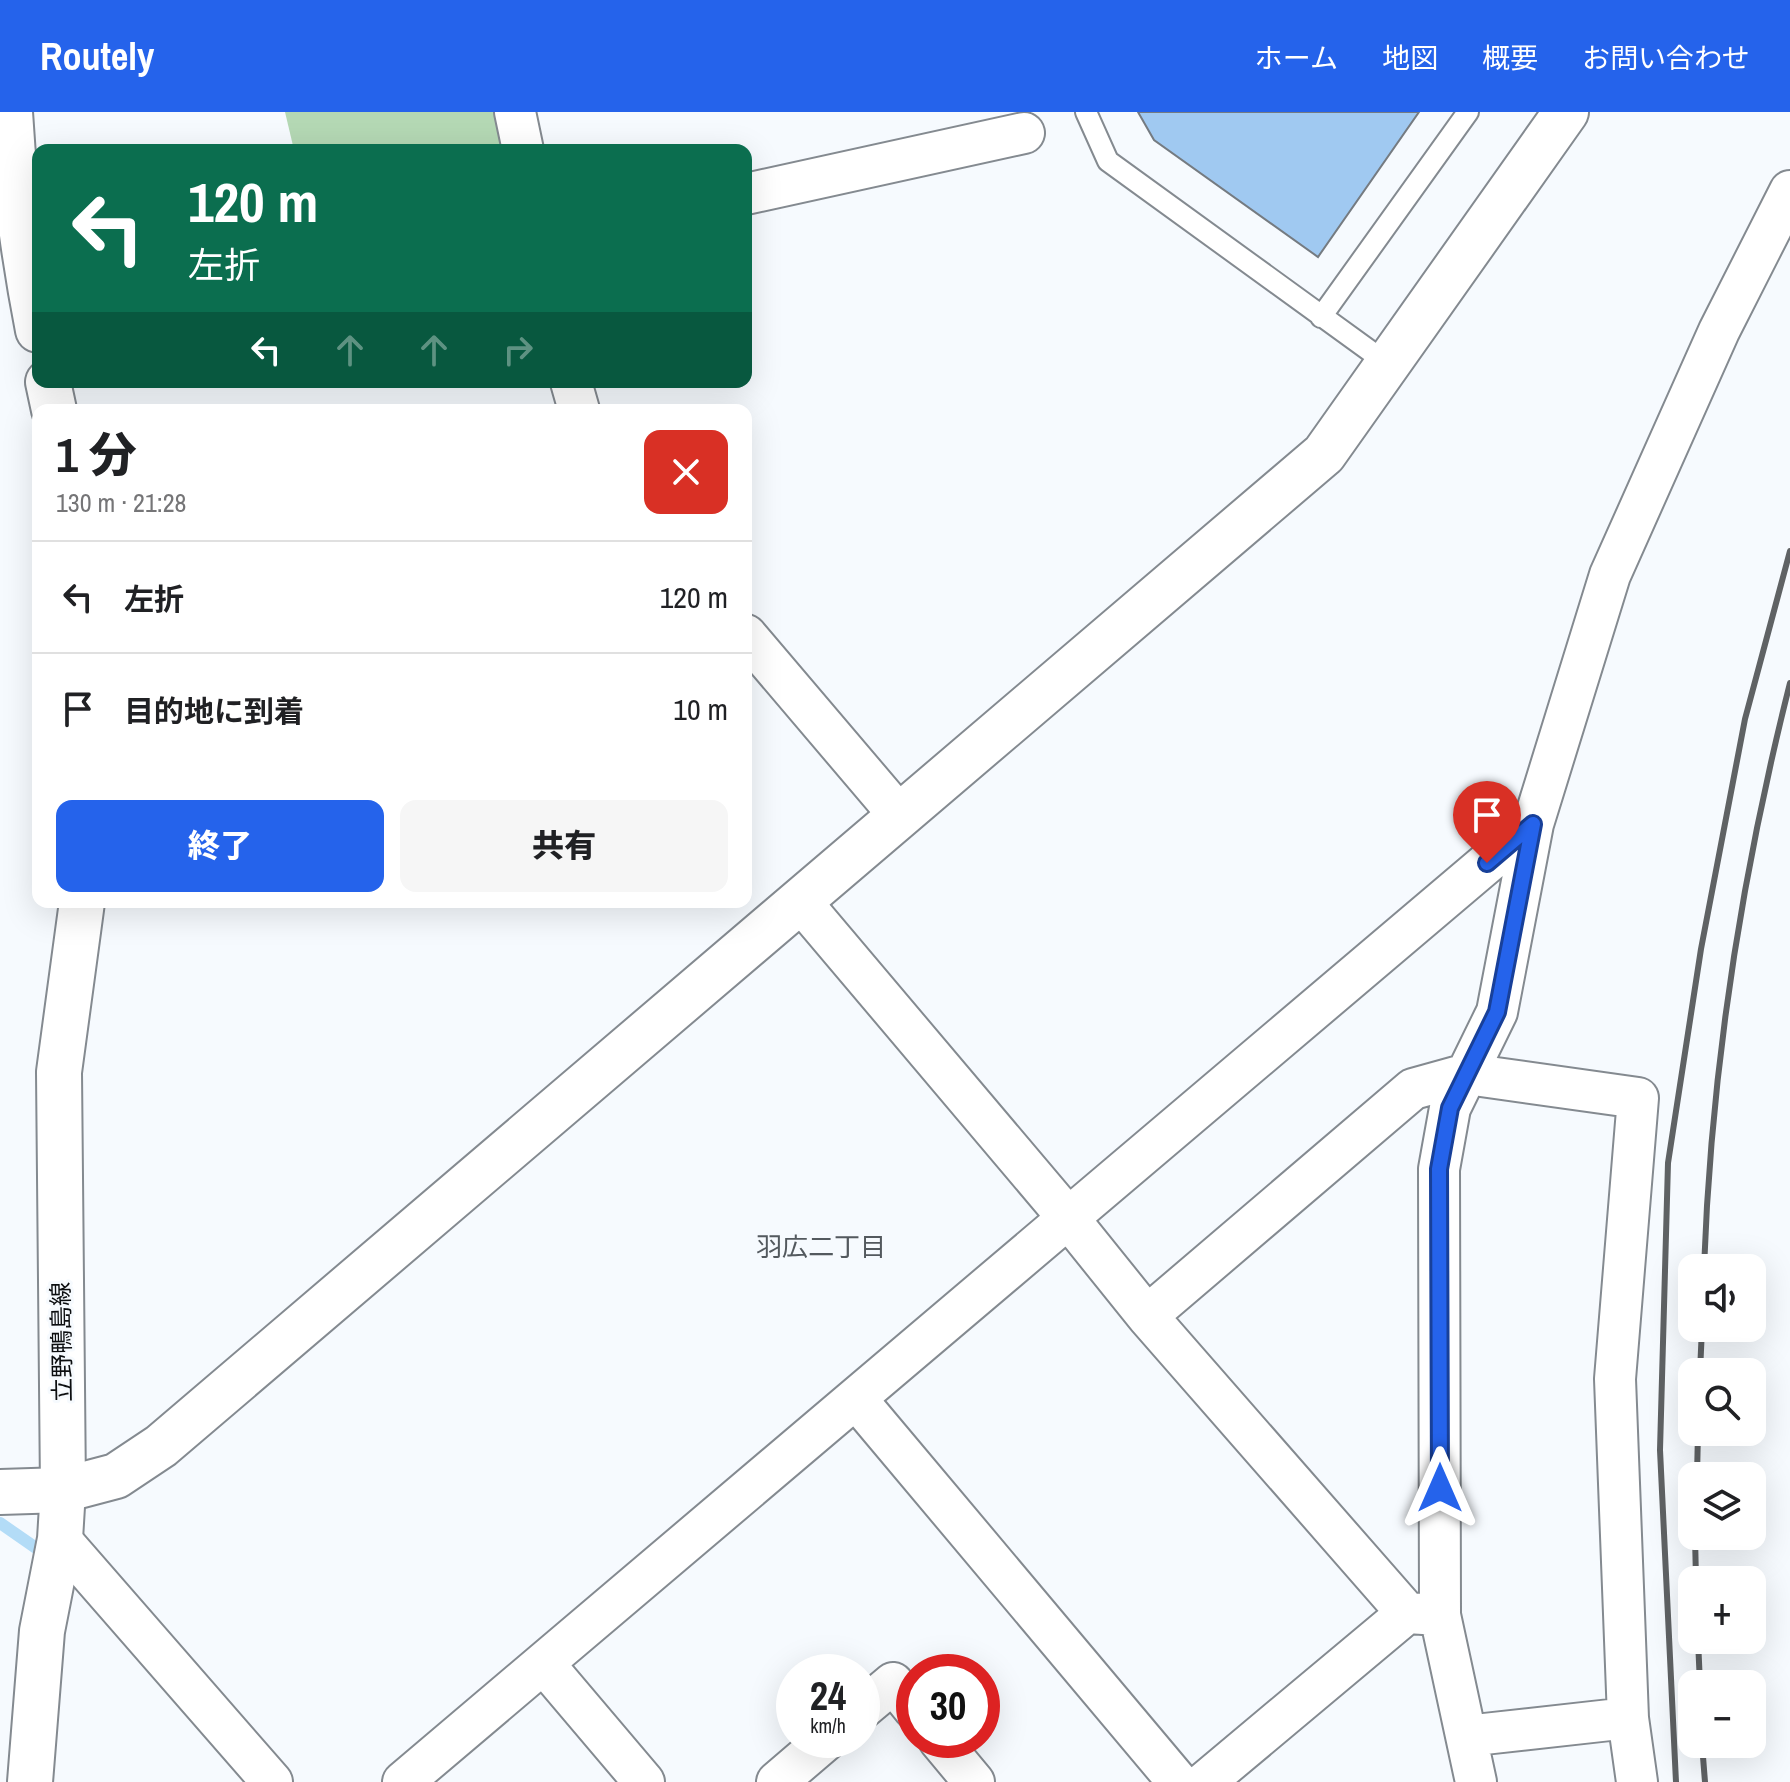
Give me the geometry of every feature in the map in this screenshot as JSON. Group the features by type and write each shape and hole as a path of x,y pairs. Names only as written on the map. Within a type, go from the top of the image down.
{"street":[{"path":"10,112 32,297"},
{"path":"515,112 522,144"},
{"path":"0,1492 63,1490 116,1476 161,1446 1324,454 1566,112"},
{"path":"752,193 1024,133"},
{"path":"1476,1782 1466,1736 1423,1614 1439,1169 1450,1108 1497,1012 1533,824 1610,575 1719,331 1790,191"},
{"path":"752,642 899,815"},
{"path":"403,1782 1533,824"},
{"path":"801,902 1147,1316 1423,1614"},
{"name":"立野鴨島線","path":"30,1782 42,1631 60,1539 63,1490 59,1072 81,908"},
{"path":"1147,1316 1413,1089 1467,1074 1638,1098 1615,1379 1628,1718 1637,1782"},
{"path":"857,1400 1178,1782"},
{"path":"60,1539 272,1782"},
{"path":"1205,1782 1423,1614"},
{"path":"544,1664 644,1782"},
{"path":"880,1694 893,1683 896,1687"},
{"path":"1466,1736 1628,1718"},
{"path":"777,1782 805,1758"},
{"path":"954,1758 974,1782"}],"lane":[{"path":"1086,112 1108,161 1388,364"},
{"path":"1321,317 1468,112"}],"green space":[{"path":"285,112 514,112 521,144 293,144"}],"building":[{"path":"1138,112 1419,112 1318,257 1154,140"}],"waterway":[{"path":"0,1523 49,1557"}],"railway":[{"path":"1676,1782 1660,1450 1668,1163 1701,949 1745,719 1790,551"},
{"path":"1705,1254 1714,1121 1732,973 1757,827 1790,683"},
{"path":"1701,1342 1701,1358"},
{"path":"1697,1462 1698,1446"},
{"path":"1695,1550 1696,1566"},
{"path":"1699,1654 1699,1670"},
{"path":"1703,1758 1705,1782"}],"district":[{"name":"羽広二丁目","path":"821,1247"}],"route":[{"path":"1440,1488 1439,1169 1450,1108 1497,1012 1533,824 1487,863"}]}
